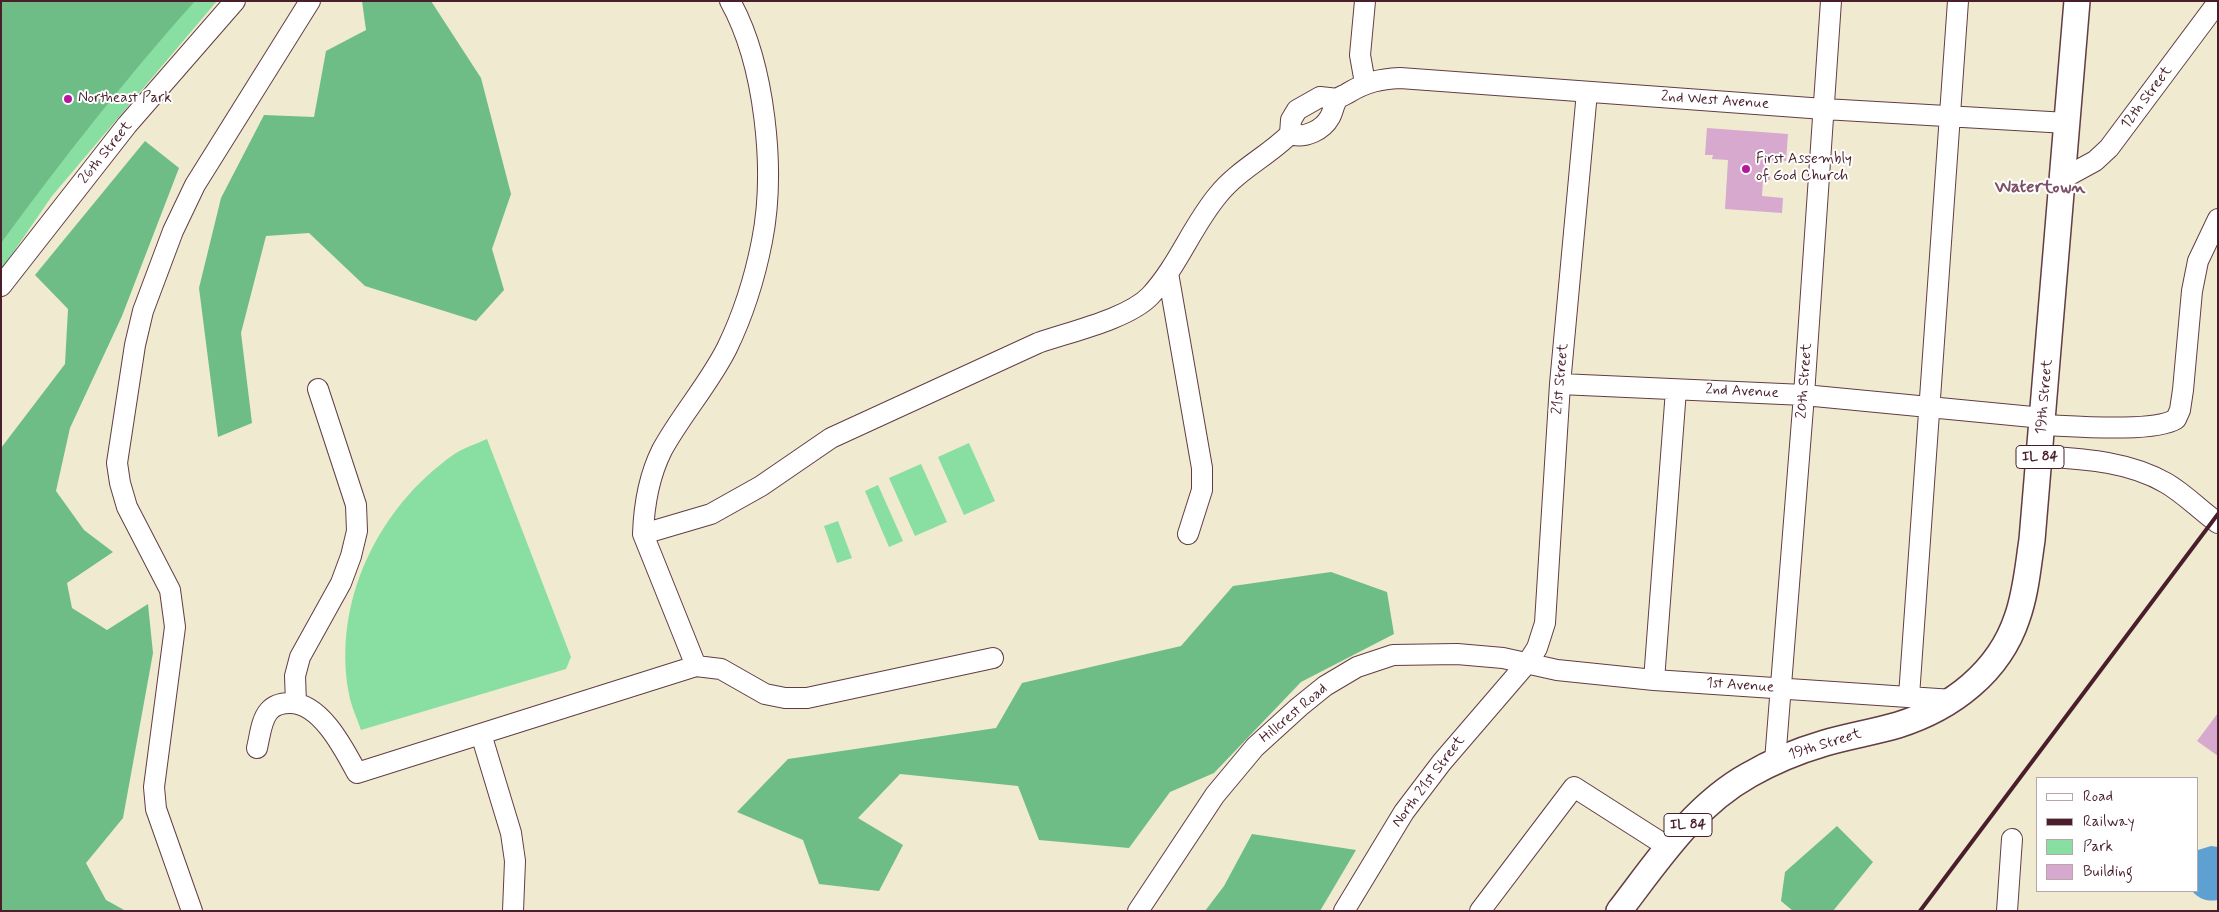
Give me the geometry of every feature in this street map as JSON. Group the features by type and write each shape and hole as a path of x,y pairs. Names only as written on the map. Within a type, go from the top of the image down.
{"main road":[{"name":"19th Street","path":"1775,761 1825,744 1900,724 1953,700 1992,666 2005,645 2017,618 2026,582 2032,540 2077,1"},
{"name":"IL 84","path":"1619,911 1668,847 1697,815 1727,789 1775,761"}],"street":[{"name":"26th Street","path":"1,286 127,125 235,1"},
{"path":"192,911 156,809 154,787 175,628 173,606 170,590 127,507 120,483 118,463 135,345 143,311 173,231 195,185 310,1"},
{"path":"696,666 643,534 648,487 662,451 727,348 749,292 763,240 767,185 760,89 751,51 739,16 730,1"},
{"path":"1290,134 1297,136 1308,135 1320,128 1330,118 1338,99 1365,83 1360,55 1365,1"},
{"name":"20th Street","path":"1775,761 1804,395 1830,1"},
{"path":"1909,696 1958,1"},
{"name":"12th Street","path":"2062,179 2095,161 2109,148 2218,2"},
{"name":"2nd West Avenue","path":"1365,83 1381,79 1400,78 2067,123"},
{"name":"21st Street","path":"1528,662 1538,648 1545,623 1560,384 1587,92"},
{"path":"643,534 711,514 761,486 831,438 1038,343 1070,331 1092,326 1132,308 1149,297 1168,273 1183,249 1191,231 1218,194 1236,176 1276,148 1290,134 1291,120 1297,110 1320,97 1338,99"},
{"name":"2nd Avenue","path":"1560,384 1804,395 1930,407 2043,422 2137,426 2159,425 2176,419 2180,410 2192,291 2198,261 2218,219"},
{"path":"1168,273 1202,468 1202,490 1188,534"},
{"path":"296,703 296,676 300,657 341,583 357,532 356,505 318,390"},
{"path":"1654,680 1676,390"},
{"path":"2040,456 2096,460 2150,475 2168,484 2218,523"},
{"name":"Hillcrest Road","path":"1138,911 1215,795 1255,747 1325,686 1357,667 1393,655 1457,654 1528,662"},
{"path":"258,748 263,724 269,711 280,703 296,703 312,710 331,730 357,773 696,666 721,670 765,694 786,698 807,698 994,658"},
{"name":"1st Avenue","path":"1528,662 1557,670 1654,680 1953,700"},
{"name":"North 21st Street","path":"1344,911 1404,812 1442,762 1528,662"},
{"path":"481,734 511,833 515,861 513,911"},
{"path":"1480,911 1574,787 1668,847"},
{"path":"2007,911 2012,838"}],"green space":[{"name":"Northeast Park","path":"1,1 217,1 52,196 1,270"},
{"name":"Northeast Park","path":"1,1 195,1 144,59 95,120 1,243"},
{"path":"362,1 431,1 481,78 511,194 492,249 504,290 476,321 365,286 309,233 266,236 241,333 252,423 218,437 199,288 221,198 264,115 314,117 326,51 366,30"},
{"path":"145,141 179,168 122,316 70,428 56,491 84,530 113,552 67,583 72,608 107,630 148,604 153,653 123,818 86,863 106,900 126,911 1,911 1,448 65,364 68,309 35,275"},
{"path":"487,439 571,657 566,669 361,730 349,694 346,659 348,625 355,592 366,560 383,530 403,502 426,477 453,455"},
{"path":"969,443 995,501 964,515 938,457"},
{"path":"921,464 947,522 915,536 889,478"},
{"path":"878,485 903,541 889,547 865,491"},
{"path":"838,521 852,558 837,563 824,526"},
{"path":"1331,572 1387,592 1394,634 1301,682 1214,773 1170,792 1129,848 1039,840 1018,786 900,774 858,818 903,845 879,891 819,884 803,840 737,812 788,759 996,728 1022,683 1181,646 1233,586"},
{"path":"1837,826 1873,862 1833,911 1793,911 1781,901 1785,872"},
{"path":"1252,834 1356,850 1320,911 1205,911 1224,886"}],"water":[{"path":"2211,846 2218,847 2218,900 2210,901 2197,896 2193,892 2199,892 2199,850"}],"building":[{"name":"First Assembly of God Church","path":"1707,128 1788,134 1786,161 1777,160 1777,164 1765,163 1764,174 1770,174 1770,180 1763,180 1762,196 1783,198 1782,213 1725,209 1728,160 1712,159 1713,155 1705,155"},
{"path":"2218,713 2218,756 2197,741"}],"railway":[{"path":"1920,911 2218,514"}],"place":[{"name":"Northeast Park","path":"68,99"},
{"name":"First Assembly of God Church","path":"1746,169"}],"district":[{"name":"Watertown","path":"2040,188"}]}
